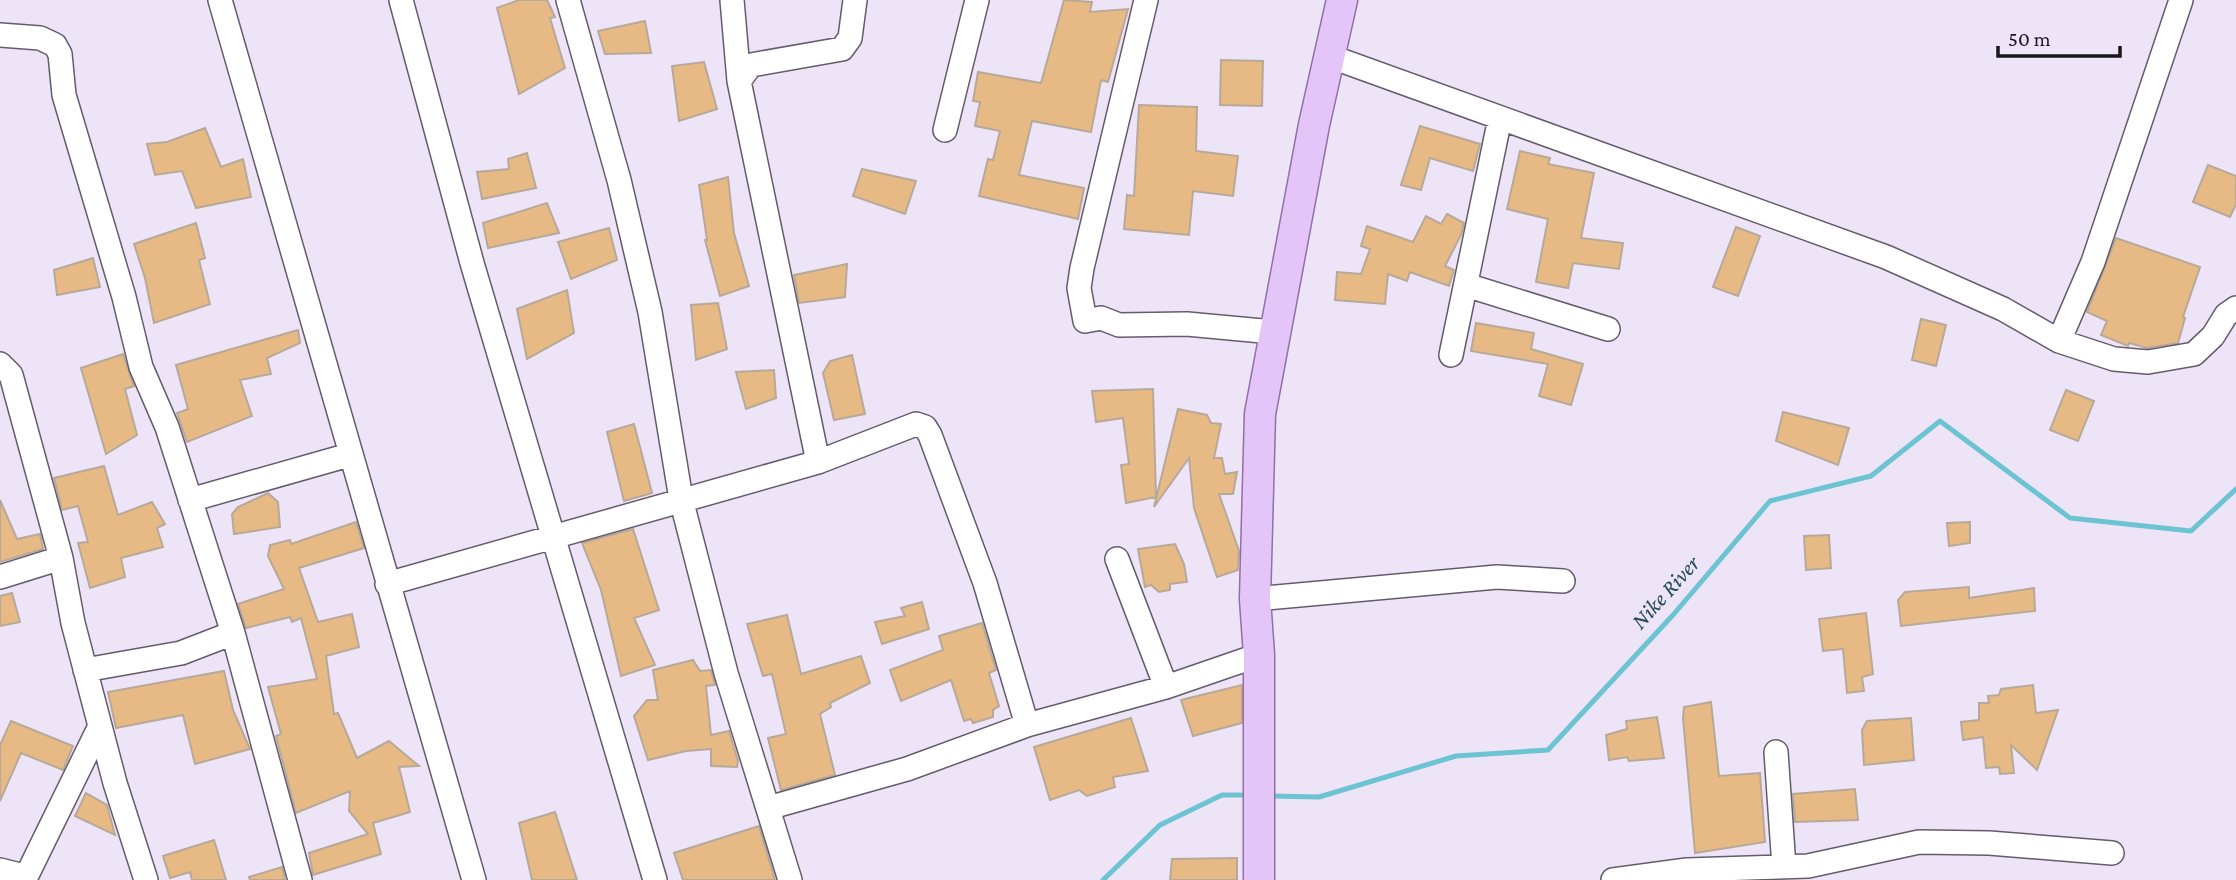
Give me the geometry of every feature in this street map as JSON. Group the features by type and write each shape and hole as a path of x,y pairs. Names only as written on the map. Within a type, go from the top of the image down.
{"main road":[{"path":"1259,869 1259,655 1255,600 1260,414 1273,332 1342,0"}],"street":[{"path":"220,0 349,455 474,880"},
{"path":"401,0 472,263 655,880"},
{"path":"568,0 619,180 647,299 681,499 726,673 790,880"},
{"path":"732,0 739,81 818,462"},
{"path":"739,81 751,65 842,49 850,38 855,0"},
{"path":"945,130 977,0"},
{"path":"1146,0 1082,268 1079,288 1085,321 1101,318 1119,325 1188,324 1273,332"},
{"path":"2059,341 2093,262 2181,0"},
{"path":"0,35 40,38 55,45 60,54 64,95 124,298 141,367 167,426 233,633 300,880"},
{"path":"1329,56 1886,257 2003,309 2059,341 2114,359 2148,362 2176,360 2202,348 2227,315 2236,308"},
{"path":"1451,355 1500,118"},
{"path":"1466,285 1608,329"},
{"path":"0,364 11,375 61,558 85,670 146,880"},
{"path":"387,584 818,462 911,424 925,428 985,583 1027,724"},
{"path":"190,500 349,455"},
{"path":"0,577 61,558"},
{"path":"1117,559 1166,687"},
{"path":"1255,600 1497,577 1563,581"},
{"path":"85,670 181,653 233,633"},
{"path":"768,808 907,769 1027,724 1166,687 1259,655"},
{"path":"0,870 20,876 28,873 100,726"},
{"path":"1776,752 1784,867"},
{"path":"1613,880 1687,870 1752,874 1784,867 1808,866 1919,842 1989,843 2112,853"}],"building":[{"path":"519,0 547,0 555,17 550,18 565,68 519,94 497,8"},
{"path":"1064,0 1092,2 1090,12 1128,9 1108,82 1101,80 1091,132 1032,121 1019,175 1084,188 1078,219 979,196 988,159 993,160 1000,131 975,126 980,102 973,101 978,72 1041,83"},
{"path":"645,21 651,53 605,54 598,31"},
{"path":"1221,60 1263,61 1262,106 1220,105"},
{"path":"704,62 717,109 679,121 672,66"},
{"path":"1139,105 1197,107 1196,151 1238,156 1233,196 1193,191 1189,235 1124,229 1127,195 1134,196"},
{"path":"1420,126 1480,144 1473,171 1430,158 1421,190 1401,185"},
{"path":"205,128 221,167 243,159 251,197 196,208 182,171 155,175 147,144 167,142"},
{"path":"1520,151 1550,158 1548,164 1594,173 1581,238 1623,243 1619,269 1573,263 1568,288 1536,282 1548,219 1507,209"},
{"path":"527,153 536,188 482,199 477,172 509,169 508,159"},
{"path":"2208,165 2236,176 2236,204 2230,217 2193,202"},
{"path":"862,169 916,181 905,214 853,196"},
{"path":"728,177 734,233 749,286 720,296 705,240 699,185"},
{"path":"547,203 559,233 488,248 483,223"},
{"path":"1447,214 1464,223 1461,235 1445,266 1454,270 1449,286 1410,272 1407,281 1388,274 1385,304 1335,300 1337,272 1361,274 1370,249 1361,246 1367,226 1413,242 1426,216 1441,224"},
{"path":"196,223 205,258 199,260 210,304 154,323 145,278 134,244"},
{"path":"1736,227 1760,236 1738,296 1713,287"},
{"path":"609,228 617,260 571,279 558,242"},
{"path":"2116,238 2200,267 2183,317 2185,318 2178,343 2147,348 2129,343 2128,346 2101,335 2107,321 2087,312"},
{"path":"93,258 100,287 57,295 54,270"},
{"path":"847,264 845,297 799,303 794,275"},
{"path":"567,290 574,333 527,359 517,309"},
{"path":"718,303 727,349 696,360 691,305"},
{"path":"1921,319 1946,325 1936,366 1912,360"},
{"path":"1476,323 1534,333 1531,349 1583,364 1571,405 1539,396 1548,364 1471,351"},
{"path":"298,330 300,343 267,358 271,374 240,380 252,416 187,442 177,413 188,409 176,365"},
{"path":"123,354 134,386 125,389 137,435 106,454 81,368"},
{"path":"852,355 865,414 834,420 823,373 830,361"},
{"path":"774,370 776,398 746,409 736,372"},
{"path":"1153,389 1156,497 1126,503 1121,465 1129,464 1123,418 1096,422 1092,391"},
{"path":"2066,390 2094,401 2078,441 2050,430"},
{"path":"1178,409 1207,415 1211,423 1221,424 1214,458 1222,458 1225,474 1237,472 1233,494 1219,494 1239,551 1238,570 1217,577 1194,508 1189,458 1154,507"},
{"path":"1783,412 1849,428 1838,465 1776,441"},
{"path":"634,424 652,493 624,501 607,432"},
{"path":"104,466 118,515 152,502 165,524 157,528 163,547 121,558 125,577 90,588 78,543 88,542 78,506 62,510 54,478"},
{"path":"268,493 278,502 280,527 234,534 232,514 238,507"},
{"path":"0,500 17,539 40,534 43,549 0,562"},
{"path":"356,522 364,548 299,568 318,622 352,614 359,647 326,656 334,714 338,713 357,758 389,741 419,766 399,767 410,812 373,823 381,854 313,875 309,853 368,834 349,811 350,791 296,813 276,736 281,734 268,687 317,679 301,618 292,622 290,617 246,628 238,604 284,589 268,556 270,545 290,540 291,544"},
{"path":"1970,522 1970,543 1949,546 1947,523"},
{"path":"633,529 659,610 634,618 655,665 621,676 601,590 582,543"},
{"path":"1829,535 1831,568 1806,570 1804,536"},
{"path":"1175,544 1184,564 1187,582 1170,584 1170,590 1159,592 1151,585 1145,587 1138,549"},
{"path":"1969,587 1969,598 2034,588 2035,611 1901,626 1898,600 1905,592"},
{"path":"12,593 20,622 0,626 0,596"},
{"path":"922,602 929,629 882,644 875,622 905,616 901,608"},
{"path":"1866,613 1873,674 1862,677 1864,691 1847,693 1843,649 1823,651 1819,619"},
{"path":"787,615 801,674 861,656 870,683 830,703 831,707 820,714 835,775 781,790 768,738 786,734 772,674 763,676 747,624"},
{"path":"982,623 996,670 989,673 999,706 993,710 993,717 973,723 971,719 964,721 951,680 901,701 890,670 943,650 939,636"},
{"path":"693,660 700,671 711,670 715,685 706,686 711,735 729,731 738,761 737,767 711,766 711,749 686,751 648,760 634,716 647,700 658,700 653,670"},
{"path":"224,671 233,710 250,749 195,764 183,715 116,728 108,692"},
{"path":"1242,685 1242,723 1193,736 1181,700"},
{"path":"2033,685 2036,713 2058,710 2037,770 2011,745 2014,773 2000,774 1999,767 1986,768 1983,737 1963,740 1961,722 1979,720 1979,703 1989,703 1988,696 1999,695 2001,689"},
{"path":"1711,702 1719,776 1760,773 1765,842 1695,853 1684,707"},
{"path":"1657,717 1664,758 1629,761 1627,757 1609,760 1606,735 1627,729 1626,721"},
{"path":"1131,718 1148,771 1113,777 1115,787 1087,796 1079,790 1050,800 1034,747"},
{"path":"1911,718 1914,760 1864,765 1862,730 1867,721"},
{"path":"11,721 73,746 63,770 21,753 0,801 0,745"},
{"path":"1855,789 1858,820 1795,822 1793,794"},
{"path":"86,793 107,805 115,835 75,816"},
{"path":"555,812 577,880 532,880 519,823"},
{"path":"759,826 775,880 683,880 674,853"},
{"path":"214,840 226,880 192,880 190,872 170,878 163,856"},
{"path":"1237,858 1237,880 1170,880 1172,859"},
{"path":"282,867 285,880 250,880 249,877"}],"waterway":[{"name":"Nike River","path":"1270,796 1319,797 1456,756 1548,750 1673,615 1770,501 1871,476 1940,421 2070,518 2191,531 2236,489"},
{"name":"Nike River","path":"1103,880 1160,825 1222,795 1250,795"}]}
